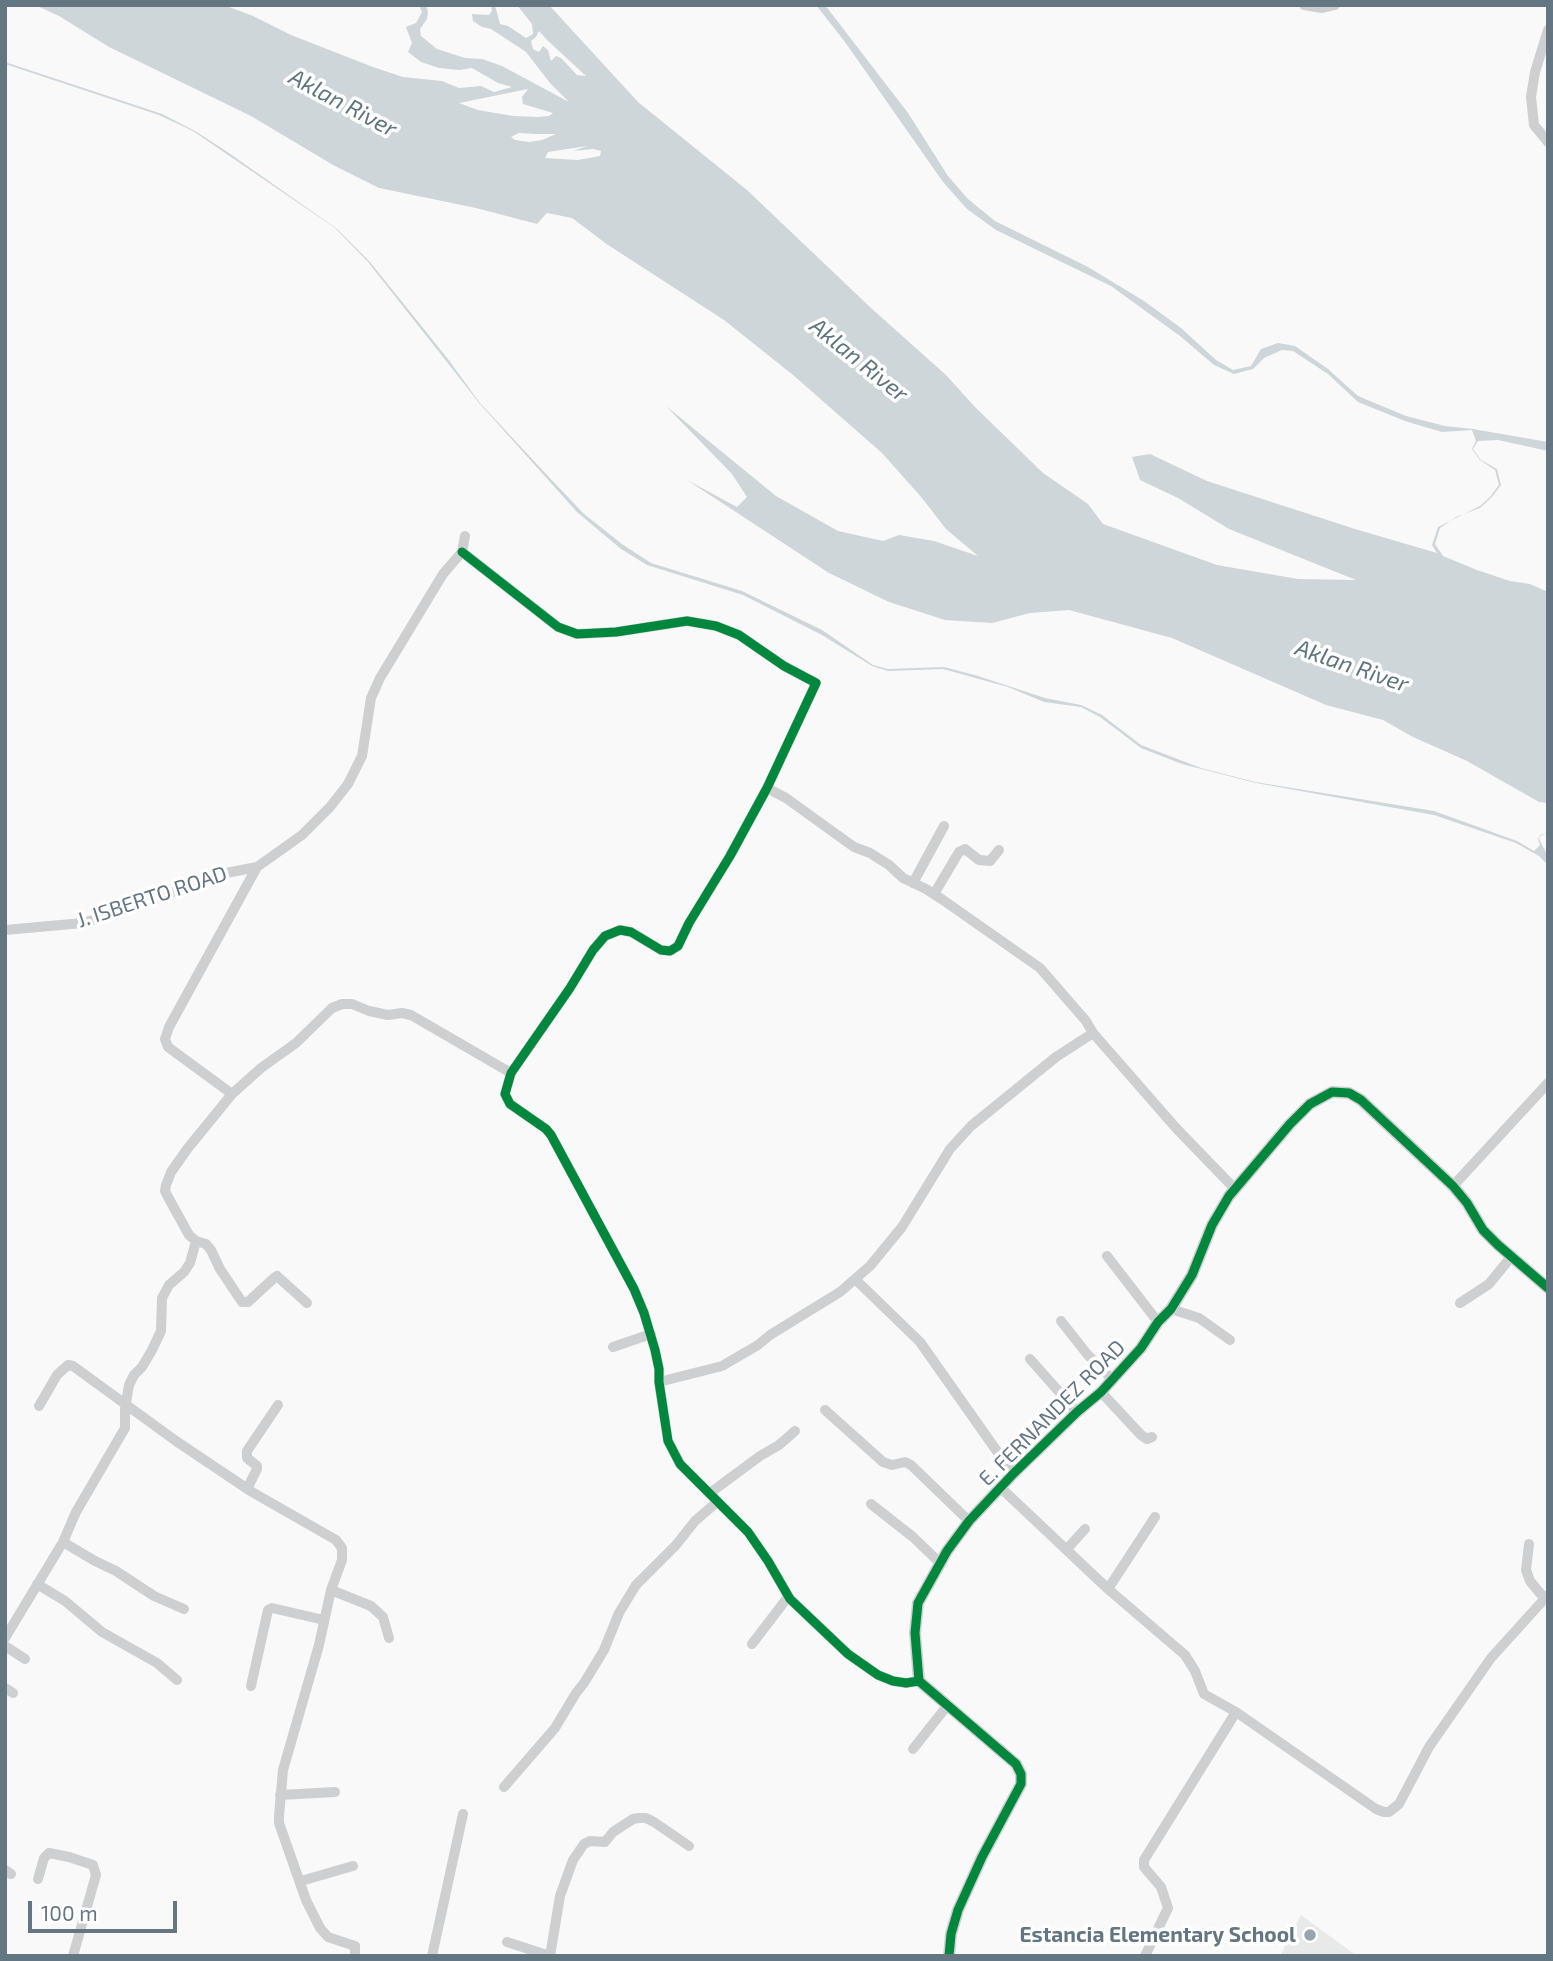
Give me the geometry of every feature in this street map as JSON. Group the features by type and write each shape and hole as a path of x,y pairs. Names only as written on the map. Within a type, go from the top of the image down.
{"street":[{"path":"1304,5 1321,8 1335,5"},
{"path":"1548,30 1535,72 1531,97 1534,125 1548,142"},
{"path":"232,1094 168,1047 165,1040 169,1027 257,867 302,835 348,784 362,756 371,698 380,678 443,575 463,552 465,536"},
{"path":"463,552 558,627 578,634 616,632 687,621 716,626 739,635 784,666 816,683 767,788 678,946 670,951 661,950 631,932 620,930 605,936 510,1073 505,1094 510,1104 551,1135 634,1289 651,1334 672,1453 690,1476 748,1532 788,1597 848,1654 878,1675 893,1681 919,1681 1016,1764 1021,1774 1021,1784 982,1857 958,1910 951,1934 949,1956"},
{"path":"767,788 786,798 854,847 870,853 903,878 934,894 1040,968 1176,1128 1235,1189"},
{"path":"913,883 944,826"},
{"path":"934,894 959,852 965,849 979,860 990,861 999,850"},
{"name":"J. ISBERTO ROAD","path":"5,930 83,923 129,909 216,875 257,867"},
{"path":"307,1303 277,1276 248,1302 242,1302 211,1250 189,1235 165,1191 171,1172 188,1147 232,1094 261,1068 296,1043 332,1008 342,1004 352,1004 388,1015 411,1015 510,1073"},
{"path":"659,1382 722,1366 840,1292 870,1266 902,1227 950,1149 971,1126 1056,1057 1093,1033"},
{"path":"1453,1186 1548,1083"},
{"name":"E. FERNANDEZ ROAD","path":"919,1681 915,1633 918,1603 947,1551 969,1521 1013,1474 1101,1392 1141,1348 1158,1322 1171,1309 1192,1275 1212,1225 1235,1189 1310,1104 1332,1092 1349,1093 1361,1100 1453,1186 1483,1230 1548,1289"},
{"path":"5,1638 63,1542 76,1512 125,1428 125,1403 129,1384 152,1350 161,1331 162,1298 169,1285 190,1263 196,1241"},
{"path":"1107,1256 1158,1322"},
{"path":"1460,1303 1489,1284 1511,1257"},
{"path":"855,1279 919,1342 1013,1474"},
{"path":"1171,1309 1199,1318 1230,1340"},
{"path":"1061,1321 1112,1380"},
{"path":"613,1348 651,1334"},
{"path":"1030,1359 1077,1412"},
{"path":"39,1406 57,1375 68,1365 73,1366 176,1441 247,1489 336,1540 342,1548 342,1560 331,1590 283,1770 279,1823 306,1900 323,1933 355,1946 355,1956"},
{"path":"1101,1392 1141,1435 1147,1439 1152,1437"},
{"path":"247,1489 257,1469 247,1458 247,1451 278,1405"},
{"path":"825,1410 883,1462 892,1465 905,1462 911,1465 969,1521"},
{"path":"505,1787 555,1728 604,1650 619,1613 636,1585 676,1545 713,1498 760,1456 795,1431"},
{"path":"1001,1488 1108,1588 1185,1655 1204,1694 1236,1712 1376,1809 1389,1812 1399,1804 1429,1746 1458,1703 1491,1658 1546,1597 1530,1581 1526,1570 1529,1544"},
{"path":"870,1504 913,1537 940,1563"},
{"path":"1108,1588 1155,1517"},
{"path":"1067,1549 1085,1529"},
{"path":"63,1542 155,1596 184,1609"},
{"path":"37,1584 65,1601 102,1632 157,1663 177,1680"},
{"path":"331,1590 370,1606 383,1618 389,1637"},
{"path":"752,1644 788,1597"},
{"path":"251,1686 268,1610 272,1608 324,1620"},
{"path":"5,1646 25,1659"},
{"path":"913,1749 947,1706"},
{"path":"1145,1956 1168,1908 1161,1887 1144,1867 1144,1860 1236,1712"},
{"path":"280,1795 335,1792"},
{"path":"432,1956 463,1814"},
{"path":"507,1942 550,1956 561,1896 573,1860 584,1844 605,1842 613,1832 633,1819 646,1818 689,1846"},
{"path":"38,1879 44,1858 49,1853 93,1865 96,1875 73,1956"},
{"path":"301,1881 353,1866"}],"shaded area":[{"name":"Estancia Elementary School","path":"1301,1915 1357,1956 1280,1956"}],"water":[{"name":"Aklan River","path":"35,5 224,5 291,35 403,77 442,81 459,88 481,86 494,92 512,87 498,83 472,68 439,68 421,62 408,52 412,43 406,27 416,23 422,12 419,5 426,5 427,19 420,29 421,36 437,49 502,66 569,102 526,52 491,29 473,21 472,14 489,15 492,11 491,5 495,5 500,24 526,38 533,34 532,24 517,5 549,5 638,102 747,190 946,375 1043,473 1088,504 1103,524 1217,565 1298,579 1356,580 1229,529 1178,498 1140,480 1132,457 1150,454 1207,481 1437,553 1432,545 1438,527 1451,521 1440,528 1435,544 1443,556 1477,570 1510,581 1530,584 1548,592 1548,803 1539,802 1467,761 1413,737 1383,720 1326,705 1172,638 1069,610 1030,613 992,623 945,620 889,602 829,573 687,480 737,507 747,497 732,474 666,406 776,496 838,531 883,541 899,535 934,541 978,556 946,529 882,453 793,375 724,320 608,245 572,218 547,213 537,224 379,188 333,165 251,116 109,47 59,16","holes":["539,31 586,76 577,75 561,58 556,56 551,61 548,50 543,46 539,52 533,49 531,41","528,89 522,97 523,104 553,113 538,117 513,116 478,110 459,103","519,133 556,134 529,142 511,137","587,146 573,151 601,151 600,156 578,160 545,158 548,152"]},
{"path":"816,5 825,5 908,113 948,176 968,199 995,221 1088,267 1144,301 1181,328 1216,360 1233,370 1251,366 1261,349 1278,343 1295,346 1328,369 1358,396 1406,416 1445,426 1473,429 1548,442 1548,451 1498,440 1478,441 1473,449 1481,460 1497,469 1501,485 1480,508 1464,514 1480,506 1499,485 1495,470 1480,460 1472,449 1476,441 1472,430 1442,432 1358,402 1328,374 1293,351 1282,350 1264,358 1253,369 1234,374 1214,365 1180,336 1111,286 996,230 967,209 943,182"},
{"path":"5,62 162,114 195,131 226,151 337,229 370,262 480,403 547,475 584,514 651,563 742,591 822,630 873,665 888,669 944,667 1045,698 1081,705 1102,715 1141,745 1201,768 1255,782 1434,811 1517,841 1534,851 1540,845 1538,839 1540,835 1548,833 1539,839 1548,856 1548,865 1539,856 1516,843 1434,815 1256,783 1182,764 1141,748 1100,717 1081,707 1044,702 1008,687 943,669 888,671 872,666 822,635 743,595 647,565 621,549 577,512 480,404 368,262 335,228 193,131 159,115"}],"cycle path":[{"path":"462,552 558,627 577,634 616,632 687,621 716,626 739,635 784,666 816,683 767,788 678,946 670,951 661,950 631,932 620,930 605,936 511,1073 505,1094 510,1104 551,1135 634,1289 655,1350 668,1441 680,1464 748,1532 790,1599 848,1654 878,1675 893,1681 919,1681"},
{"path":"949,1956 951,1934 958,1910 982,1857 1021,1784 1021,1774 1016,1764 919,1681 915,1633 918,1603 947,1551 969,1521 1013,1474 1101,1392 1141,1348 1158,1322 1171,1309 1192,1275 1212,1225 1229,1196 1290,1124 1310,1104 1332,1092 1349,1093 1361,1100 1453,1186 1483,1230 1548,1288"}],"place":[{"name":"Estancia Elementary School","path":"1310,1935"}]}
